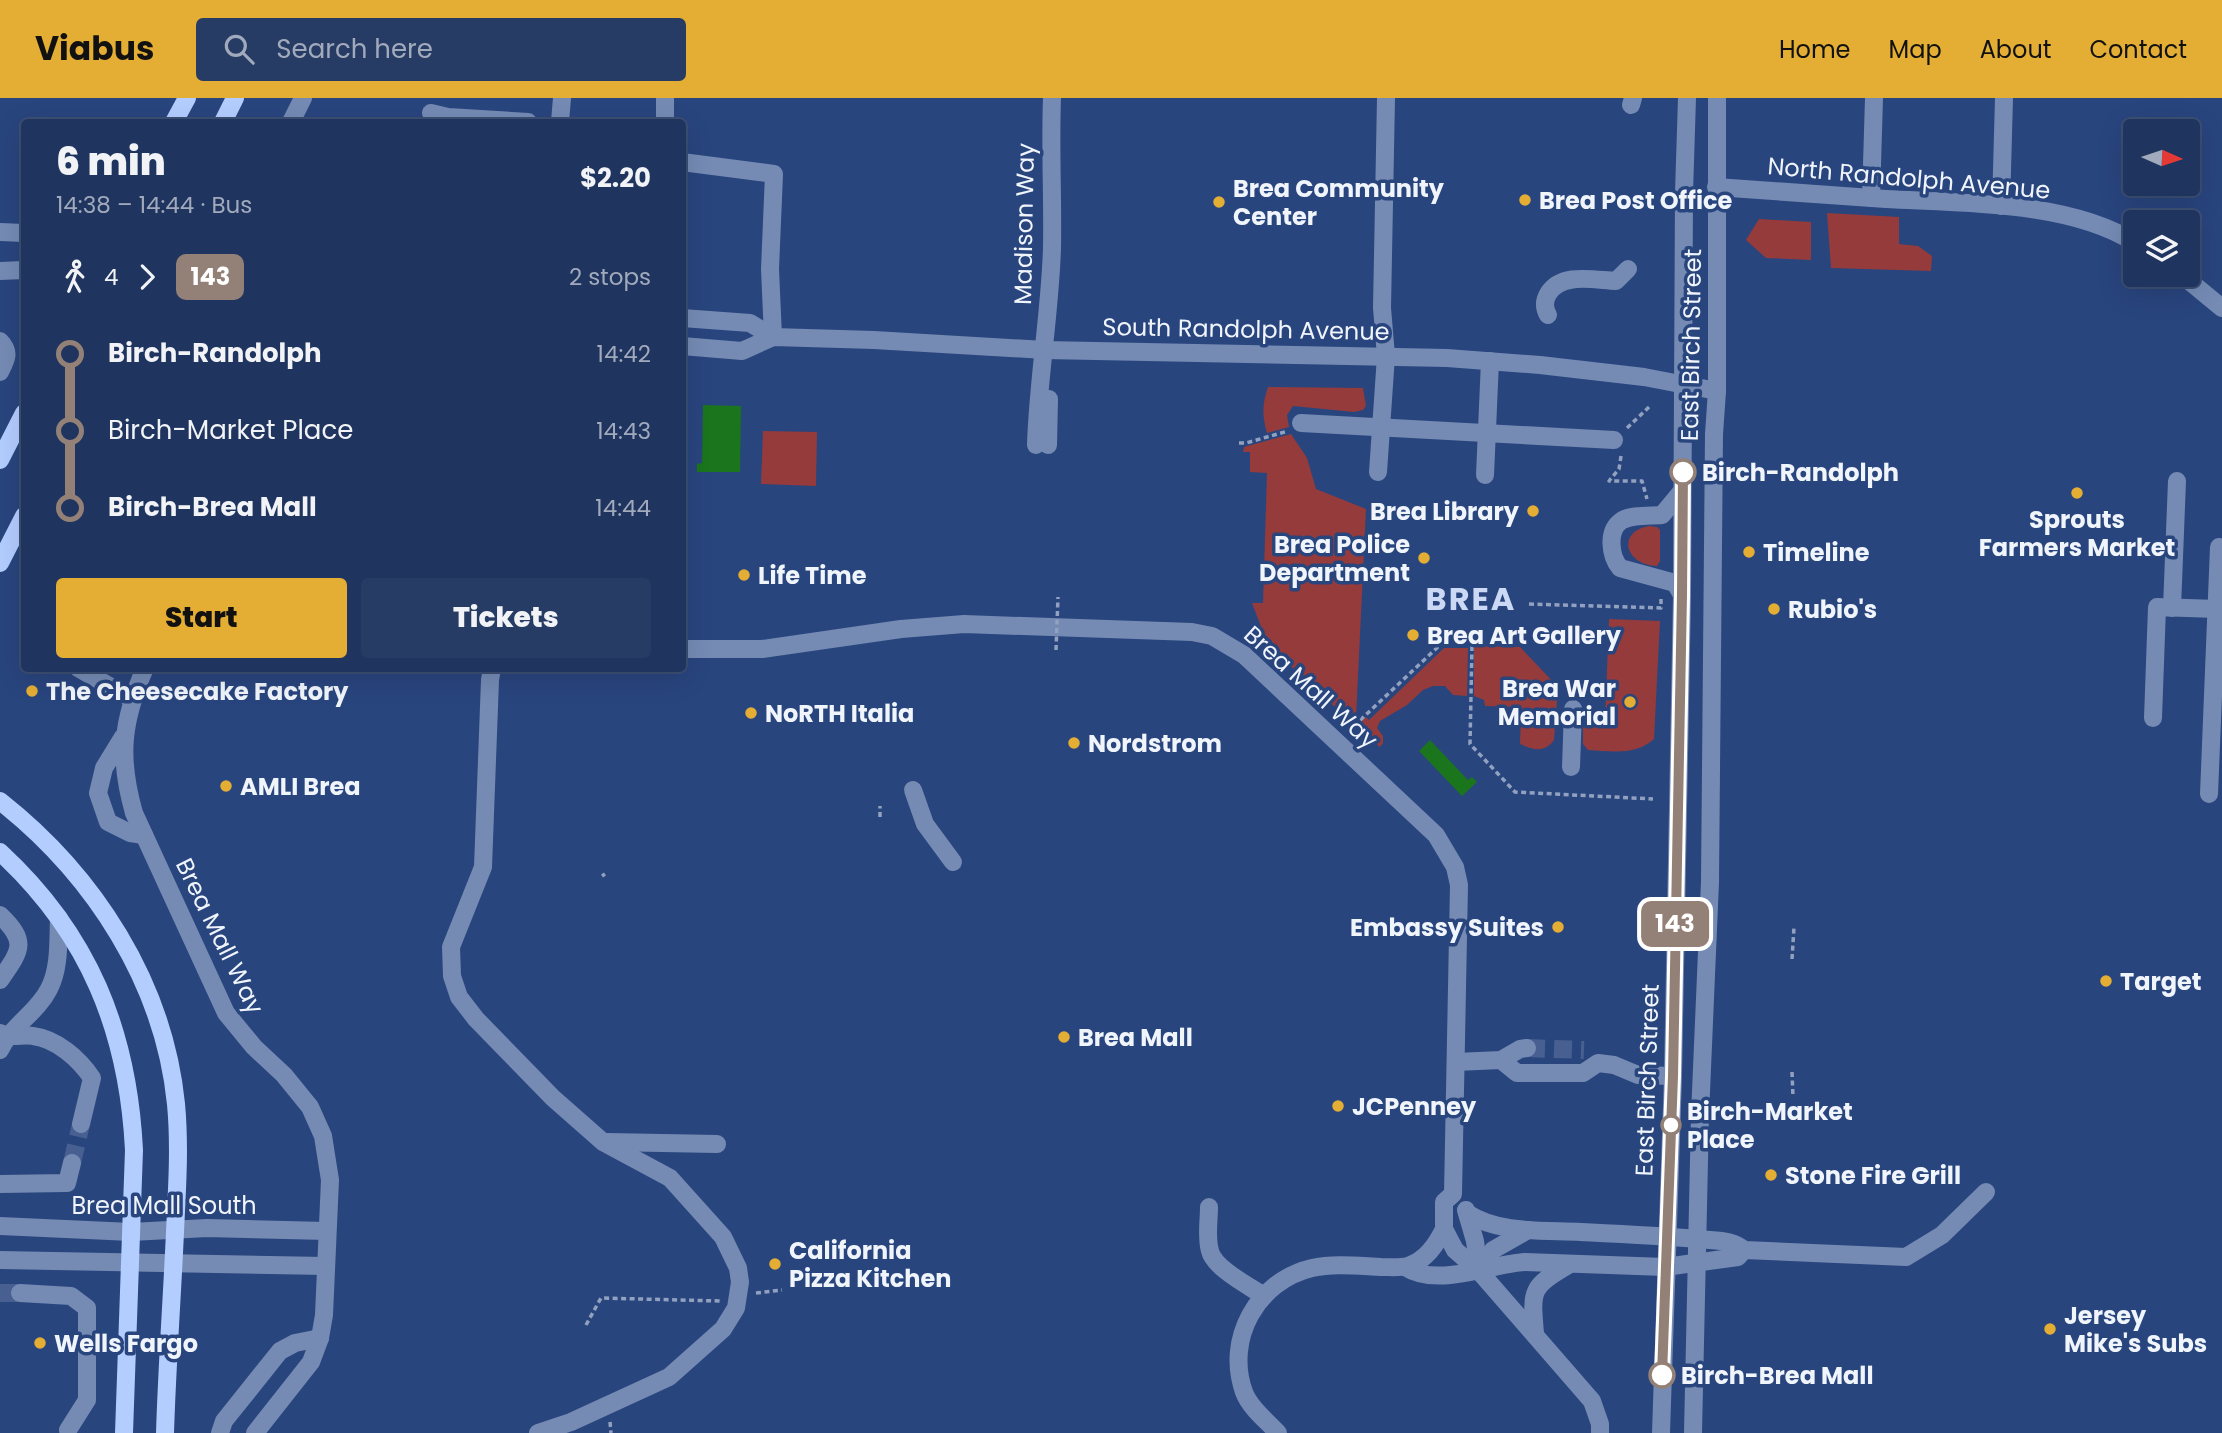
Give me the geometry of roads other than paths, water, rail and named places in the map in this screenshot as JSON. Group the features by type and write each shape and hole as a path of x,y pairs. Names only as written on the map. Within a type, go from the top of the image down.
{"main road":[{"path":"176,119 187,98"},
{"path":"224,119 235,98"},
{"path":"0,460 21,419"},
{"path":"0,563 21,522"},
{"path":"0,801 29,824 87,887 134,961 152,1002 168,1054 176,1103 179,1157 165,1433"},
{"path":"0,852 39,891 81,953 115,1028 125,1068 132,1110 134,1150 124,1433"}],"street":[{"path":"292,119 303,98"},
{"path":"560,119 562,98"},
{"path":"665,98 665,119"},
{"name":"Madison Way","path":"1042,445 1052,248 1052,98"},
{"path":"1378,472 1386,356 1382,296 1386,98"},
{"name":"East Birch Street","path":"1661,1433 1673,1076 1682,595 1687,98"},
{"name":"East Birch Street","path":"1693,1433 1696,1239 1710,882 1714,448 1717,391 1717,98"},
{"path":"1871,198 1874,98"},
{"path":"2001,206 2004,98"},
{"path":"431,111 447,117 479,119"},
{"path":"686,163 774,174 770,269 773,337"},
{"name":"North Randolph Avenue","path":"1716,187 2001,206 2072,217 2102,226 2123,237"},
{"path":"0,232 21,233"},
{"path":"1548,316 1544,308 1546,296 1565,280 1616,281 1628,268"},
{"path":"0,271 21,270"},
{"path":"2197,287 2222,308"},
{"name":"South Randolph Avenue","path":"686,318 750,323 773,337"},
{"name":"South Randolph Avenue","path":"686,346 742,351 773,337 1045,350 1490,360 1684,384 1717,391"},
{"path":"0,341 6,346 8,354 0,372"},
{"path":"1485,475 1490,360"},
{"path":"1301,423 1614,440"},
{"path":"2172,608 2177,481"},
{"path":"1682,491 1662,515 1630,517 1621,521 1612,537 1614,561 1620,568 1675,583 1682,595"},
{"path":"2209,794 2219,547"},
{"path":"2152,718 2157,607 2217,609"},
{"name":"Brea Mall Way","path":"686,649 762,649 901,629 964,624 1192,632 1222,640 1244,656 1413,812 1436,835 1455,867 1459,885 1453,1194 1444,1202 1444,1229"},
{"path":"85,672 132,699"},
{"name":"Brea Mall Way","path":"143,672 132,699 125,734 124,762 127,789 144,835 226,1013 310,1107 323,1136 328,1157 330,1180 323,1325 320,1338 311,1362 255,1433"},
{"path":"492,672 483,867 451,947 452,976 459,997 476,1019 553,1098 603,1142 670,1178 723,1237 738,1268 738,1298 732,1317 723,1329 669,1377 571,1422 537,1433"},
{"path":"1571,766 1573,709"},
{"path":"125,734 104,768 98,793 108,822 144,835"},
{"path":"914,790 925,824 953,862"},
{"path":"0,915 15,929 20,941 16,954 0,980"},
{"path":"2,1040 48,990 55,967 59,918"},
{"path":"2,1040 35,1036 58,1045 82,1063 92,1078 81,1124"},
{"path":"1456,1062 1501,1060 1527,1048"},
{"path":"1584,1050 1598,1063 1614,1065 1638,1075 1673,1076"},
{"path":"1501,1060 1517,1073 1583,1073 1598,1063"},
{"path":"603,1142 717,1144"},
{"path":"0,1184 67,1183 72,1163"},
{"path":"1467,1213 1492,1225 1528,1230 1696,1239 1737,1243 1744,1250 1906,1257 1942,1235 1986,1192"},
{"path":"1453,1194 1463,1204 1467,1213 1475,1241 1479,1271"},
{"path":"1209,1207 1210,1251 1213,1258 1264,1296"},
{"name":"Brea Mall South","path":"0,1226 131,1232 175,1229 327,1231"},
{"path":"1278,1433 1245,1395 1240,1375 1243,1328 1250,1312 1264,1296 1281,1283 1313,1268 1405,1267 1420,1260 1431,1250 1444,1229"},
{"path":"1444,1229 1455,1250 1479,1271 1592,1401 1600,1424 1600,1433"},
{"path":"1479,1271 1493,1250 1528,1230"},
{"path":"1405,1267 1412,1272 1426,1275 1479,1271 1509,1263 1665,1267 1738,1256 1744,1250"},
{"path":"0,1260 326,1266"},
{"path":"1535,1334 1532,1302 1535,1290 1542,1281 1570,1264"},
{"path":"20,1293 71,1296 87,1308 87,1400 68,1430"},
{"path":"220,1433 224,1421 280,1351 295,1343 320,1338"}],"tunnel":[{"path":"1527,1048 1584,1050"},
{"path":"72,1163 81,1124"},
{"path":"0,1293 20,1293"}],"place":[{"name":"Brea Post Office","path":"1525,200"},
{"name":"Brea Community Center","path":"1219,202"},
{"name":"Birch-Randolph","path":"1683,472"},
{"name":"Sprouts Farmers Market","path":"2077,493"},
{"name":"Brea Library","path":"1533,511"},
{"name":"Timeline","path":"1749,552"},
{"name":"Brea Police Department","path":"1424,558"},
{"name":"Life Time","path":"744,575"},
{"name":"Rubio's","path":"1774,609"},
{"name":"Brea Art Gallery","path":"1413,635"},
{"name":"The Cheesecake Factory","path":"32,691"},
{"name":"Brea War Memorial","path":"1630,702"},
{"name":"NoRTH Italia","path":"751,713"},
{"name":"Nordstrom","path":"1074,743"},
{"name":"AMLI Brea","path":"226,786"},
{"name":"Embassy Suites","path":"1558,927"},
{"name":"Target","path":"2106,981"},
{"name":"Brea Mall","path":"1064,1037"},
{"name":"JCPenney","path":"1338,1106"},
{"name":"Birch-Market Place","path":"1671,1125"},
{"name":"Stone Fire Grill","path":"1771,1175"},
{"name":"California Pizza Kitchen","path":"775,1264"},
{"name":"Jersey Mike's Subs","path":"2050,1329"},
{"name":"Wells Fargo","path":"40,1343"},
{"name":"Birch-Brea Mall","path":"1662,1375"}],"district":[{"name":"BREA","path":"1471,598"}]}
